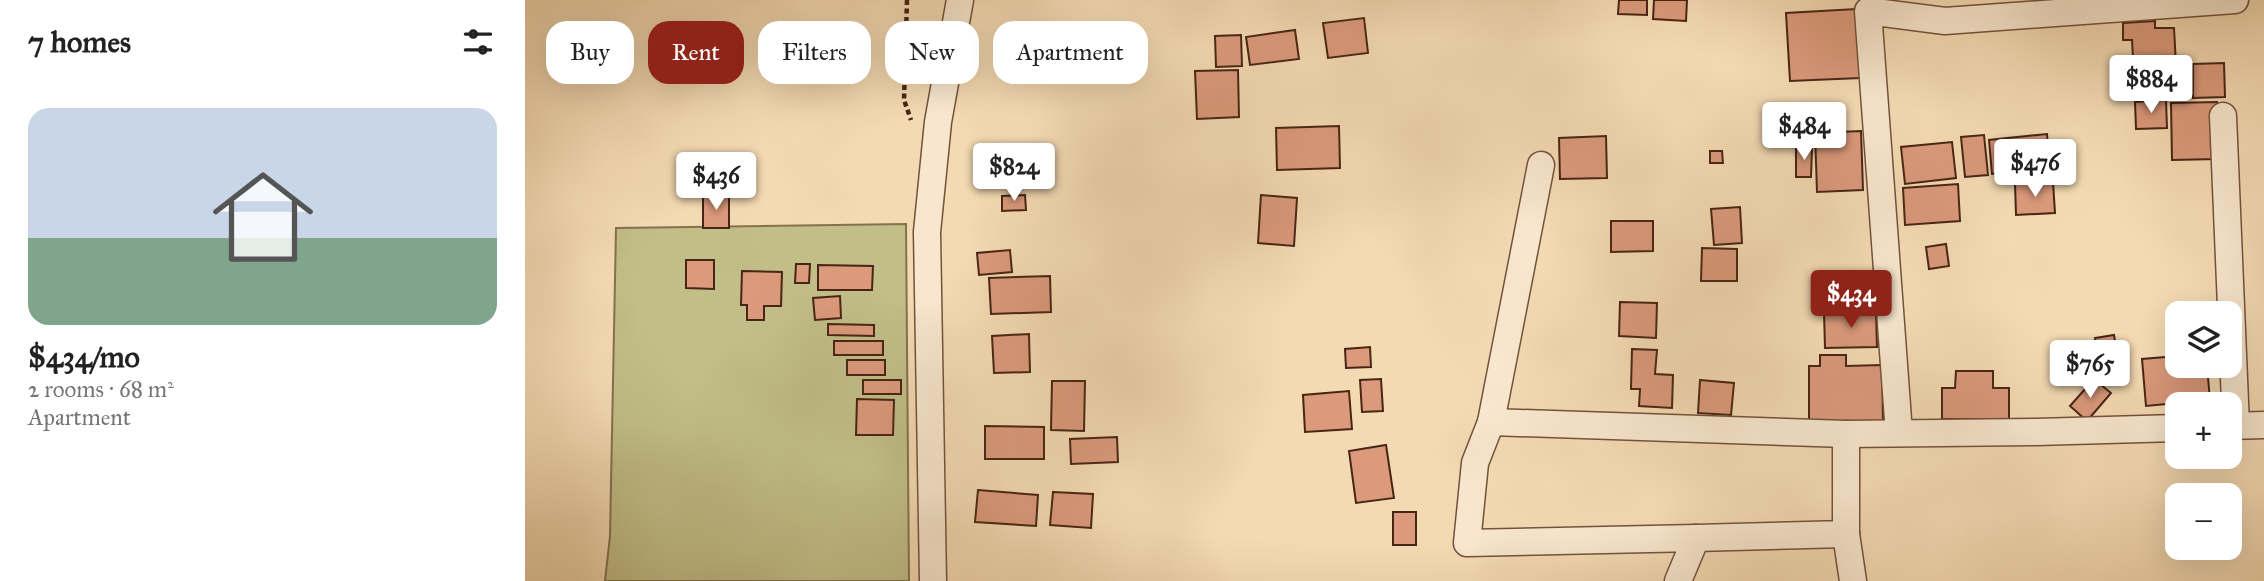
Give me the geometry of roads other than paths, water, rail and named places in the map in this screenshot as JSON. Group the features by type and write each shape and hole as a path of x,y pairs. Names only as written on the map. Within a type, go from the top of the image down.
{"street":[{"path":"933,581 927,232 938,122 960,0"},
{"path":"1899,433 1868,11 1945,21 2235,0"},
{"path":"2223,116 2232,392"},
{"path":"1541,165 1491,422 1475,464 1467,542 1846,534"},
{"path":"1491,422 1846,434 2165,428"},
{"path":"2242,426 2264,425"},
{"path":"1846,434 1846,534 1853,581"},
{"path":"1678,581 1696,538"}]}
